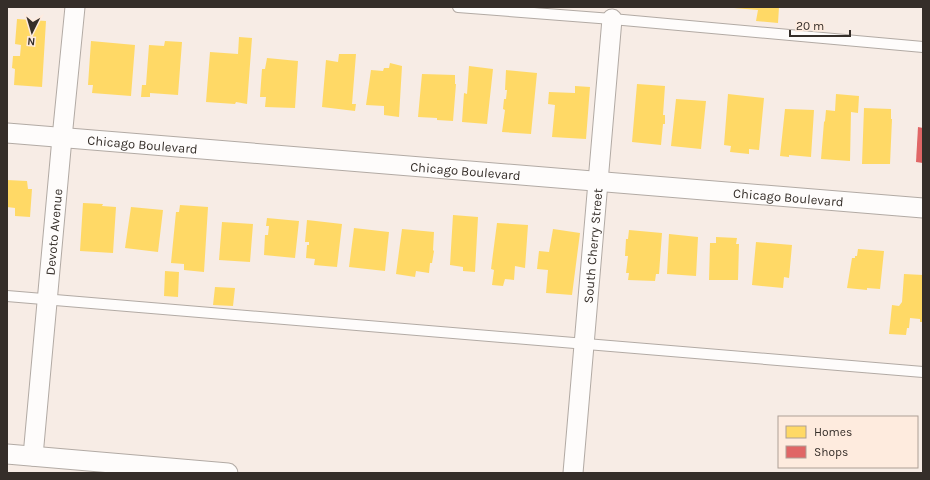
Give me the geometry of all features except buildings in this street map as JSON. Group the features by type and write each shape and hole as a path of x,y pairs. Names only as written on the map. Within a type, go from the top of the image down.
{"street":[{"name":"Devoto Avenue","path":"33,456 75,7"},
{"name":"South Cherry Street","path":"574,473 612,20"},
{"name":"Chicago Boulevard","path":"7,133 923,208"},
{"path":"7,454 228,473"}],"lane":[{"path":"458,7 923,47"},
{"path":"7,296 923,372"}]}
